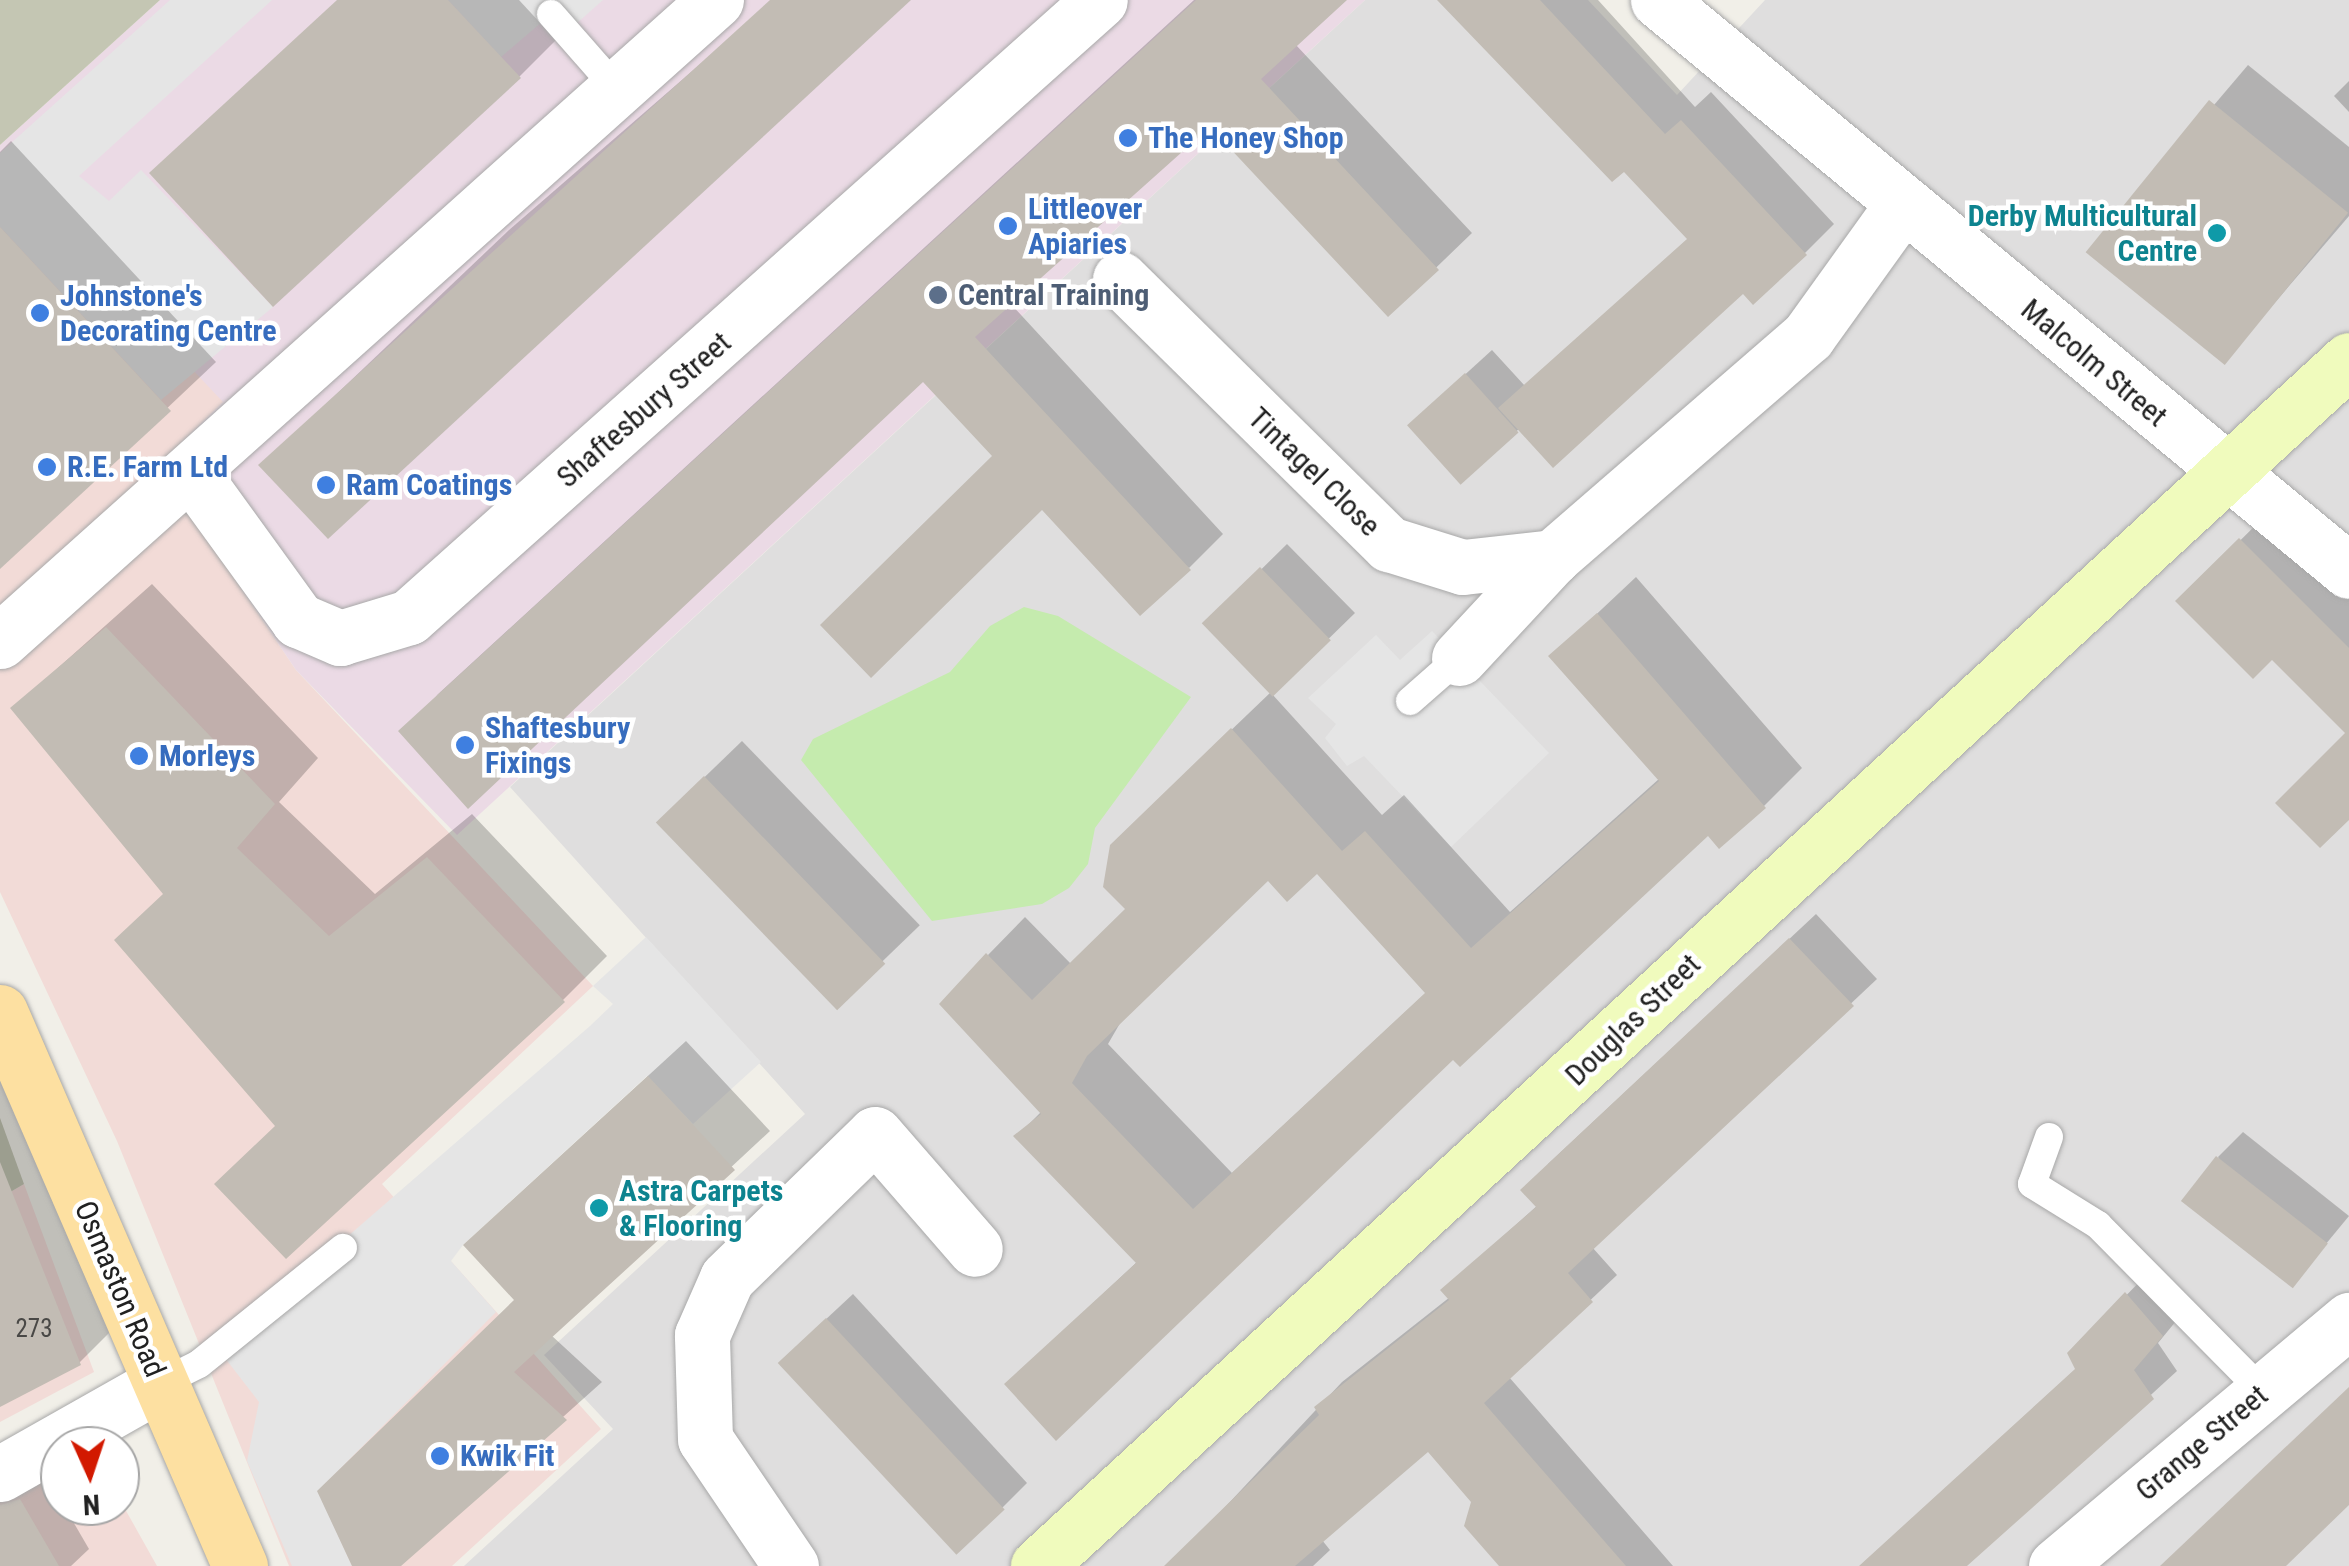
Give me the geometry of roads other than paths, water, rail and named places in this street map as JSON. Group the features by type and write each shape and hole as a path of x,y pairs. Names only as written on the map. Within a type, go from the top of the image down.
{"main road":[{"name":"Osmaston Road","path":"0,1012 240,1566"}],"street":[{"path":"0,641 716,0"},
{"name":"Shaftesbury Street","path":"191,472 298,620 340,638 409,618 1100,0"},
{"name":"Malcolm Street","path":"1684,9 1903,204 2227,474 2349,570"},
{"path":"1459,658 1553,558 1808,336 1903,204"},
{"name":"Tintagel Close","path":"1120,279 1390,544 1463,567 1553,558"},
{"name":"Douglas Street","path":"1038,1566 2349,360"},
{"path":"791,1566 705,1439 700,1353 727,1278 874,1134 975,1249"},
{"name":"Grange Street","path":"2056,1566 2349,1320"},
{"path":"0,1474 161,1383"}],"lane":[{"path":"551,14 617,89"},
{"path":"1410,701 1459,658"},
{"path":"2049,1137 2032,1184 2098,1225 2263,1392"},
{"path":"161,1383 199,1364 343,1248"}],"place":[{"name":"The Honey Shop","path":"1128,138"},
{"name":"Littleover Apiaries","path":"1008,226"},
{"name":"Derby Multicultural Centre","path":"2217,233"},
{"name":"Central Training","path":"938,295"},
{"name":"Johnstone's Decorating Centre","path":"40,313"},
{"name":"R.E. Farm Ltd","path":"47,467"},
{"name":"Ram Coatings","path":"326,485"},
{"name":"Shaftesbury Fixings","path":"465,745"},
{"name":"Morleys","path":"139,756"},
{"name":"Astra Carpets & Flooring","path":"599,1208"},
{"name":"Kwik Fit","path":"440,1456"}]}
